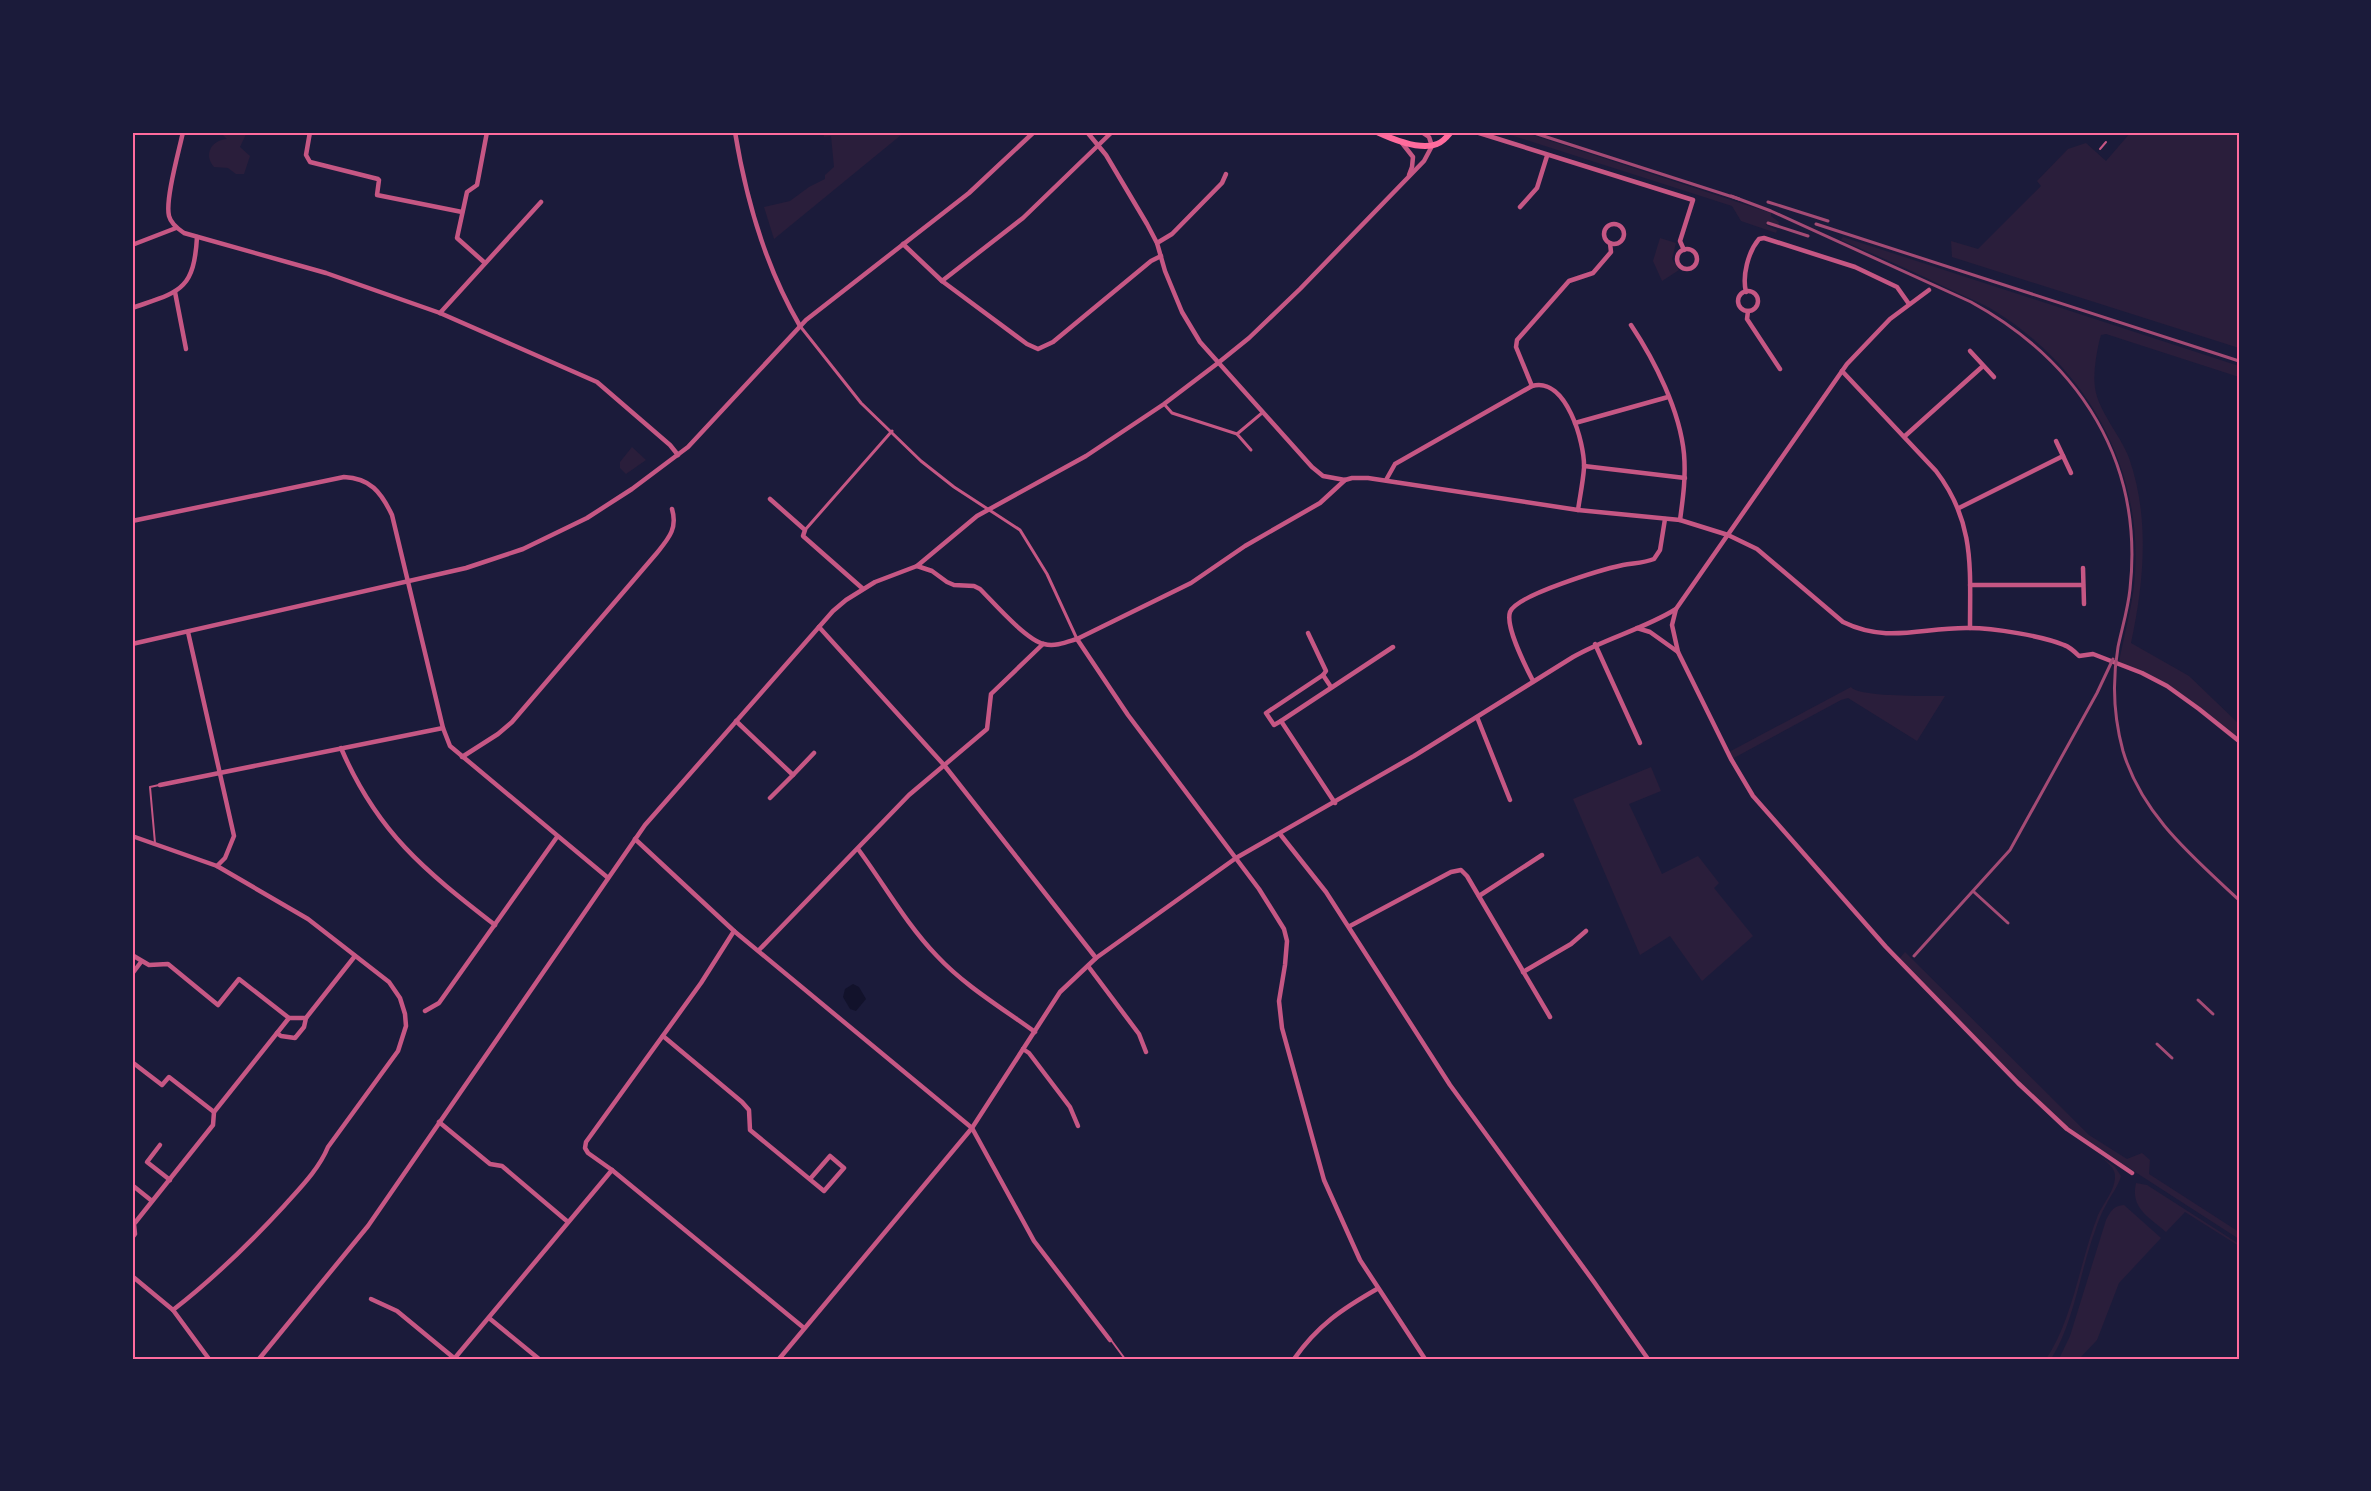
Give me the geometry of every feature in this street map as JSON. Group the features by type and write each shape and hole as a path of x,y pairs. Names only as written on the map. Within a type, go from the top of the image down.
{"main road":[{"path":"1377,132 1400,141 1432,146 1441,142 1452,132"},
{"path":"1416,132 1431,132"}],"street":[{"path":"183,132 169,204 169,217 176,228 197,237 326,273 440,313 597,382 670,445 678,455"},
{"path":"310,132 306,155 310,162 378,179 380,180 377,195 462,212"},
{"path":"485,263 457,237 468,192 477,185 487,132"},
{"path":"735,132 750,198 768,261 800,326 861,403 921,460 954,487 1016,527 1028,541 1047,574 1077,639 1128,715 1277,914 1287,941 1286,965 1279,1001 1282,1028 1324,1180 1345,1230 1377,1289 1425,1359"},
{"path":"132,644 410,582 486,562 538,542 604,507 678,455 800,326 981,182 1034,132"},
{"path":"1087,132 1099,145 1157,243 1170,284 1191,329 1218,363 1312,467 1323,476 1345,480"},
{"path":"942,281 1023,218 1112,132"},
{"path":"1476,132 1693,200 1680,242 1684,250"},
{"path":"259,1359 368,1226 635,839 819,627 840,605 862,588 888,575 917,566 989,508 1086,456 1164,404 1218,363 1273,315 1424,161 1432,146 1429,137 1423,133"},
{"path":"1400,141 1409,149 1413,157 1412,167 1404,182"},
{"path":"1520,207 1537,188 1547,156"},
{"path":"1157,243 1172,234 1222,183 1226,174"},
{"path":"440,313 541,202"},
{"path":"1532,386 1516,347 1517,340 1569,281 1593,273 1611,252 1610,243 1605,238 1605,230 1610,225 1618,225 1623,232 1622,239 1617,243 1610,243"},
{"path":"132,245 176,228"},
{"path":"132,308 175,292 187,282 191,274 197,237"},
{"path":"1746,292 1743,279 1755,244 1759,239 1764,238 1855,267 1897,287 1909,304"},
{"path":"903,244 942,281 1038,350 1053,342 1151,261 1161,256"},
{"path":"1684,250 1691,250 1697,256 1697,262 1691,268 1684,268 1678,262 1679,254 1684,250"},
{"path":"1929,290 1890,319 1842,371 1676,609 1672,625 1678,652 1742,779 1753,796 1886,947 2045,1110 2067,1129 2132,1173"},
{"path":"175,292 186,349"},
{"path":"1746,292 1754,294 1758,301 1755,308 1748,311 1742,310 1738,303 1740,295 1746,292"},
{"path":"1748,311 1747,319 1780,369"},
{"path":"1631,325 1651,355 1679,429 1684,452 1685,478 1680,520"},
{"path":"1970,351 1994,377"},
{"path":"1905,436 1983,366"},
{"path":"1842,371 1905,436 1947,485 1959,508 1969,548 1970,628"},
{"path":"1386,480 1395,464 1532,386 1542,384 1553,390 1575,423 1584,466 1578,510"},
{"path":"1575,423 1668,397"},
{"path":"1164,404 1172,413 1237,435 1251,450"},
{"path":"1237,435 1262,413"},
{"path":"862,588 803,536 805,530 892,431"},
{"path":"2056,441 2071,473"},
{"path":"1959,508 2063,456"},
{"path":"1584,466 1685,478"},
{"path":"132,520 344,477 357,478 370,483 385,501 395,523 443,728 450,746 607,878"},
{"path":"917,566 932,571 946,582 980,589 1014,623 1043,644 1052,645 1077,639 1191,583 1245,546 1320,502 1345,480 1352,478 1386,480 1578,510 1680,520 1728,536 1757,549 1843,622 1858,629 1892,635 1970,628 2028,636 2066,646 2079,656 2093,654 2116,661 2167,686 2239,741"},
{"path":"770,499 805,530"},
{"path":"462,757 490,740 512,722 656,554 673,530 672,510"},
{"path":"1533,681 1509,623 1510,612 1516,604 1537,593 1581,577 1654,559 1660,550 1665,519"},
{"path":"2083,568 2084,604"},
{"path":"1970,585 2083,585"},
{"path":"779,1359 972,1128 1060,992 1096,958 1236,858 1335,803 1595,644 1659,620 1676,609"},
{"path":"819,627 944,765 1096,958"},
{"path":"1637,628 1650,632 1678,652"},
{"path":"188,632 234,836 225,858 217,867"},
{"path":"1308,633 1326,671 1266,712 1274,725 1393,647"},
{"path":"759,950 909,795 987,729 991,694 1043,644"},
{"path":"1595,644 1640,743"},
{"path":"1323,675 1331,687"},
{"path":"1476,717 1510,800"},
{"path":"1281,720 1335,803"},
{"path":"736,721 793,775"},
{"path":"160,785 443,728"},
{"path":"341,748 366,799 383,824 420,865 495,925"},
{"path":"770,798 814,753"},
{"path":"1280,834 1350,926 1450,1085 1648,1359"},
{"path":"132,836 217,867 308,919 389,982 400,998 405,1014 406,1026 398,1051 296,1192 226,1264 173,1310"},
{"path":"425,1011 439,1003 557,837"},
{"path":"635,839 734,931 972,1128 1034,1241 1110,1340"},
{"path":"858,849 906,918 936,956 959,976 1035,1032"},
{"path":"1479,896 1542,855"},
{"path":"1350,926 1451,872 1461,870 1479,896 1550,1017"},
{"path":"734,931 701,983 586,1142 585,1148 588,1153 612,1170 804,1329"},
{"path":"1523,972 1571,944 1586,931"},
{"path":"132,955 141,962 149,964 168,964 218,1005 239,979 289,1018 306,1018"},
{"path":"277,1033 281,1036 295,1038 306,1018 356,956"},
{"path":"132,974 141,962"},
{"path":"1088,966 1139,1034 1146,1052"},
{"path":"132,1238 135,1234 134,1224 213,1125 213,1112 289,1018"},
{"path":"663,1036 742,1102 749,1110 750,1130 824,1191 844,1168 830,1156 810,1179"},
{"path":"1023,1049 1029,1053 1070,1107 1078,1126"},
{"path":"132,1062 162,1086 169,1077 213,1112"},
{"path":"440,1122 490,1164 502,1166 568,1222"},
{"path":"160,1145 147,1162 170,1180"},
{"path":"371,1299 397,1311 454,1359 612,1170"},
{"path":"132,1185 152,1201"},
{"path":"132,1276 173,1310 209,1359"},
{"path":"1294,1359 1322,1324 1346,1306 1377,1289"},
{"path":"489,1318 539,1359"}],"lane":[{"path":"2100,149 2106,142"},
{"path":"155,843 150,787 160,785"},
{"path":"1110,1340 1125,1359"}],"shaded area":[{"path":"220,132 247,132 240,147 250,156 244,174 236,174 228,168 214,167 211,162 209,153 213,145 227,139"},
{"path":"823,132 912,132 901,135 774,239 764,207 790,201 825,179 825,175 834,167 831,136 824,137"},
{"path":"1501,132 1523,132 1771,213 1771,216 1779,222 1778,225 1767,222 1766,225 1777,230 1776,233 1741,221 1732,206"},
{"path":"2131,132 2239,132 2239,348 1952,257 1951,241 1978,249 2041,186 2037,181 2068,149 2086,143 2106,161"},
{"path":"1843,237 2239,366 2239,377 2106,334 2101,335 2099,342 2094,377 2097,397 2129,458 2140,504 2142,573 2131,643 2189,676 2239,724 2239,739 2182,696 2119,662 2134,586 2135,545 2131,506 2121,468 2106,432 2086,398 2062,367 2033,339 1981,303 1841,240"},
{"path":"1660,238 1676,243 1672,259 1679,270 1662,281 1653,261"},
{"path":"632,447 646,460 626,474 620,468 620,462"},
{"path":"1851,687 1866,693 1945,696 1917,741 1848,698 1732,759 1729,752"},
{"path":"1651,767 1661,791 1629,804 1662,874 1698,856 1719,883 1714,888 1753,936 1702,981 1670,936 1640,955 1573,799"},
{"path":"1905,952 2089,1135 2127,1159 2142,1153 2150,1160 2149,1174 2239,1232 2239,1239 2067,1128 2046,1110 1899,959"},
{"path":"853,984 859,987 866,999 856,1011 850,1009 843,997 845,989"},
{"path":"2100,1156 2115,1167 2121,1176 2098,1221 2059,1345 2051,1359 2046,1359 2070,1308 2098,1215 2114,1182 2114,1171"},
{"path":"2136,1183 2147,1185 2239,1246 2185,1212 2166,1232 2138,1206"},
{"path":"2124,1205 2161,1238 2119,1283 2097,1340 2079,1359 2059,1359 2070,1336 2106,1220 2117,1206"}],"railway":[{"path":"1531,132 1739,199"},
{"path":"1731,196 1771,211 1971,302 2010,326 2044,354 2073,386 2097,420 2115,458 2126,499 2132,543 2130,589 2116,660 2115,687 2116,713 2123,751 2143,795 2170,833 2239,900"},
{"path":"1768,202 1828,221"},
{"path":"1768,223 1808,236"},
{"path":"1816,224 2239,361"},
{"path":"1914,956 2010,850 2097,693 2113,659"},
{"path":"1974,892 2008,923"},
{"path":"2198,1000 2213,1014"},
{"path":"2157,1044 2172,1058"}]}
